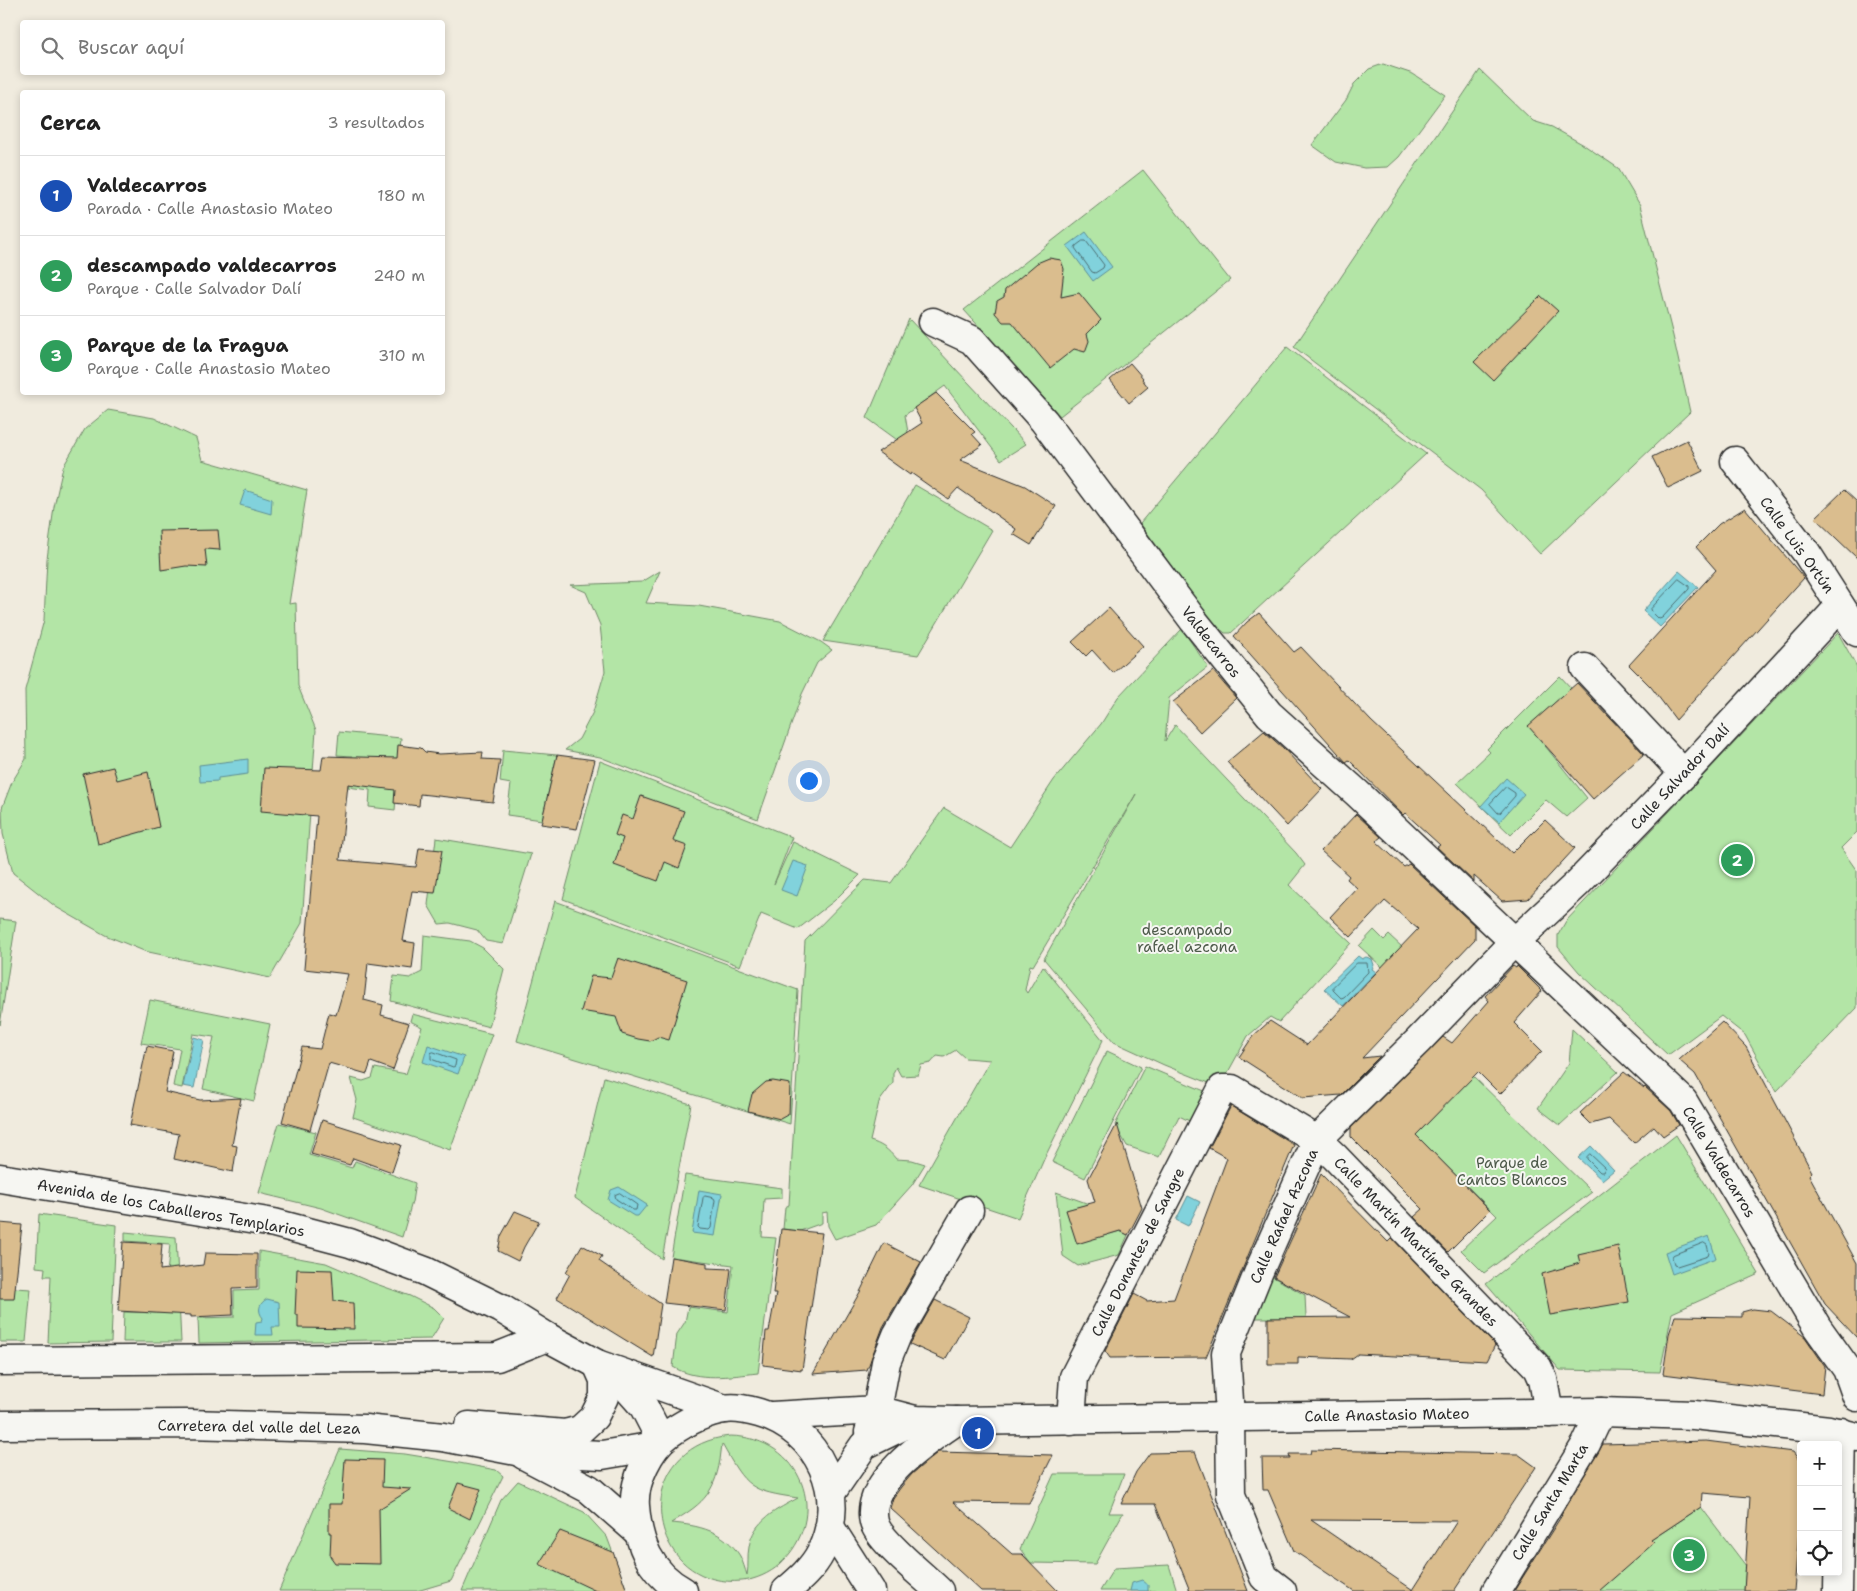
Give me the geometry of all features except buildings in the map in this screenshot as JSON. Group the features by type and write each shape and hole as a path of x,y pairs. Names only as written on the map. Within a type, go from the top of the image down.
{"street":[{"name":"Valdecarros","path":"933,322 972,340 1044,421 1194,622 1269,714 1356,793 1514,943"},
{"name":"Calle Luis Ortún","path":"1734,461 1806,552 1857,632"},
{"name":"Calle Salvador Dalí","path":"1514,943 1577,884 1684,774 1840,606"},
{"path":"1585,668 1684,774"},
{"name":"Calle Rafael Azcona","path":"1282,1591 1264,1577 1231,1495 1230,1416 1226,1353 1259,1270 1317,1140 1514,943"},
{"name":"Calle Valdecarros","path":"1514,943 1682,1101 1817,1327 1847,1369 1857,1397"},
{"name":"Calle Martín Martínez Grandes","path":"1222,1089 1232,1089 1317,1140 1538,1368 1543,1379 1549,1413"},
{"name":"Calle Donantes de Sangre","path":"1071,1420 1074,1377 1222,1089"},
{"name":"Avenida de los Caballeros Templarios","path":"0,1178 274,1223 350,1243 425,1271 502,1309 604,1367 725,1409"},
{"path":"831,1493 864,1445 877,1410 886,1362 897,1335 970,1210"},
{"path":"0,1361 497,1357 547,1336"},
{"path":"365,1429 446,1424 565,1434 580,1430 594,1417 604,1397 604,1367"},
{"name":"Avenida de los Caballeros Templarios","path":"604,1367 644,1407 658,1443"},
{"path":"682,1591 671,1584 649,1560 637,1531 634,1501 636,1492 641,1472 658,1443 678,1427 700,1416 725,1409 748,1410 772,1416 790,1426 813,1450 826,1474 831,1493 830,1527 821,1552 806,1574 786,1591"},
{"path":"772,1416 877,1410 915,1420"},
{"name":"Calle Anastasio Mateo","path":"915,1420 1071,1420 1230,1416 1601,1412 1694,1415 1839,1436"},
{"name":"Calle Santa Marta","path":"1496,1591 1586,1444 1601,1412"},
{"path":"864,1445 915,1420"},
{"path":"939,1591 884,1540 874,1524 873,1507 881,1487 900,1464 921,1444 956,1421"},
{"name":"Carretera del valle del Leza","path":"0,1425 187,1424 365,1429 443,1437 516,1451"},
{"path":"1838,1591 1839,1436"},
{"path":"516,1451 602,1455 658,1443"},
{"path":"516,1451 589,1489 637,1531"},
{"path":"830,1527 870,1591"},
{"path":"1823,1591 1824,1576"}],"green space":[{"path":"1383,64 1413,74 1445,95 1399,157 1388,167 1364,168 1336,162 1312,145 1346,100 1354,84 1369,69"},
{"path":"1480,70 1533,121 1552,127 1584,145 1618,168 1640,205 1690,412 1540,554 1481,490 1294,347"},
{"path":"1143,170 1230,280 1060,416 964,310"},
{"path":"909,319 1026,444 1001,460 945,386 905,415 911,450 867,418"},
{"path":"1287,347 1426,454 1231,633 1225,633 1213,623 1140,523"},
{"path":"108,410 154,418 196,438 202,460 307,490 289,604 296,603 298,686 316,730 302,923 270,978 144,951 105,935 56,907 13,873 3,834 2,808 12,782 26,759 25,690 44,620 47,559 54,507 63,467 85,429"},
{"path":"915,485 992,530 918,655 823,641"},
{"path":"660,571 646,603 699,606 780,621 821,642 832,650 817,663 802,694 758,819 600,757 565,750 579,739 593,712 605,671 600,625 586,592 570,585 642,582"},
{"name":"descampado rafael azcona","path":"1182,629 1208,667 1169,698 1165,741 1175,725 1296,853 1305,865 1289,885 1351,943 1279,1022 1270,1017 1248,1036 1227,1074 1209,1083 1114,1042 1044,959 1136,794 1033,966 1030,965 1025,990 1027,993 1043,966 1103,1040 1045,1157 1018,1218 919,1185 990,1060 965,1058 956,1050 944,1057 937,1056 931,1063 921,1065 918,1075 901,1076 896,1067 893,1073 893,1083 879,1102 870,1141 884,1147 896,1159 912,1160 925,1164 912,1185 876,1225 835,1239 828,1226 827,1212 822,1213 822,1223 800,1231 783,1229 785,1207 789,1205 805,941 865,880 891,883 944,808 1010,847 1054,780 1101,724 1118,697"},
{"path":"1838,633 1857,667 1857,832 1841,848 1857,871 1857,1008 1776,1092 1745,1035 1721,1016 1668,1055 1579,972 1558,947 1558,935 1566,921"},
{"path":"1560,676 1571,688 1529,726 1587,798 1566,817 1546,800 1511,835 1457,783 1490,752 1487,749"},
{"path":"339,732 401,738 395,810 369,807 370,790 348,787 352,756 337,755"},
{"path":"503,750 557,755 542,820 507,815 511,784 500,782"},
{"path":"600,761 792,837 774,884 793,842 860,875 834,901 798,929 761,914 740,966 563,899"},
{"path":"436,838 531,854 503,944 486,941 477,930 450,923 439,924 428,905"},
{"path":"555,901 798,990 790,1124 517,1041"},
{"path":"0,919 16,921 0,1025"},
{"path":"1374,930 1384,940 1389,935 1402,947 1382,967 1359,946"},
{"path":"424,935 470,941 483,948 504,969 489,1027 391,1001 394,976 410,978 422,972"},
{"path":"150,1000 270,1024 254,1101 203,1089 214,1037 193,1034 182,1088 173,1086 180,1049 141,1043"},
{"path":"412,1014 492,1034 450,1150 353,1117 357,1100 351,1078 363,1081 372,1078 375,1068 406,1074 422,1027 410,1021"},
{"path":"1572,1029 1618,1072 1560,1125 1538,1108 1569,1063"},
{"path":"1107,1051 1141,1067 1085,1178 1052,1162"},
{"path":"1145,1066 1214,1095 1198,1125 1179,1116 1159,1157 1127,1146 1115,1125"},
{"name":"Parque de Cantos Blancos","path":"1473,1076 1592,1192 1484,1273 1461,1250 1497,1216 1416,1135"},
{"path":"604,1077 691,1104 662,1259 575,1198"},
{"path":"279,1123 316,1132 309,1155 352,1168 355,1161 415,1183 412,1202 402,1237 321,1208 259,1193"},
{"path":"1676,1135 1759,1274 1672,1313 1660,1372 1560,1370 1486,1284"},
{"path":"685,1175 782,1188 782,1198 764,1199 762,1237 776,1238 758,1373 715,1377 693,1375 673,1367 677,1334 685,1322 688,1307 728,1312 733,1265 671,1257"},
{"path":"1056,1192 1089,1204 1067,1210 1077,1243 1120,1231 1128,1235 1119,1255 1078,1266 1063,1256"},
{"path":"39,1214 116,1225 111,1342 48,1343 51,1276 44,1276 45,1268 36,1267"},
{"path":"125,1232 176,1237 181,1342 123,1342 124,1312 163,1313 170,1244 125,1241"},
{"path":"259,1251 326,1263 410,1296 434,1308 444,1318 431,1339 199,1343 198,1318 234,1317 234,1291 259,1290"},
{"path":"1268,1274 1305,1295 1306,1318 1256,1318 1260,1293"},
{"path":"0,1287 31,1289 26,1342 0,1342"},
{"path":"730,1436 755,1440 775,1450 791,1464 801,1482 806,1503 804,1524 795,1545 779,1565 767,1573 757,1578 742,1581 709,1578 685,1564 668,1542 661,1516 663,1489 675,1465 697,1446","holes":["722,1444 737,1470 751,1485 769,1493 798,1498 767,1516 756,1530 751,1538 749,1547 747,1575 740,1556 734,1547 719,1535 691,1525 671,1523 698,1505 710,1491 717,1472"]},
{"path":"340,1449 405,1454 454,1462 496,1470 503,1476 451,1581 417,1591 279,1591"},
{"path":"1054,1474 1124,1474 1109,1513 1123,1513 1095,1564 1031,1563 1020,1549"},
{"path":"518,1481 584,1512 607,1537 627,1591 462,1591 501,1500"},
{"path":"1701,1507 1746,1566 1744,1591 1598,1591 1651,1540"},
{"path":"1169,1565 1177,1591 1100,1591 1114,1568"}],"water":[{"path":"1086,232 1112,267 1093,281 1067,246"},
{"path":"245,490 272,499 271,514 240,505"},
{"path":"1679,571 1698,587 1660,627 1643,611"},
{"path":"248,759 248,774 218,778 218,781 200,782 199,765"},
{"path":"1506,778 1524,794 1499,822 1481,806"},
{"path":"793,861 808,866 797,896 781,890"},
{"path":"1358,956 1362,959 1366,957 1372,959 1374,965 1372,969 1376,972 1343,1006 1324,989"},
{"path":"194,1037 204,1040 194,1088 183,1086"},
{"path":"428,1045 464,1057 458,1074 423,1062"},
{"path":"1591,1146 1614,1170 1602,1180 1578,1158"},
{"path":"619,1187 647,1205 638,1216 634,1216 608,1200 611,1190"},
{"path":"699,1190 722,1194 715,1236 692,1233"},
{"path":"1188,1196 1200,1202 1188,1226 1176,1220"},
{"path":"1709,1236 1716,1258 1672,1274 1665,1252"},
{"path":"267,1299 279,1302 280,1327 272,1327 273,1335 255,1335 256,1322 262,1321 263,1318 260,1313 260,1307"},
{"path":"1142,1580 1148,1585 1148,1591 1130,1591 1132,1583"}],"place":[{"name":"descampado valdecarros","path":"1737,860"},
{"name":"Valdecarros","path":"978,1433"},
{"name":"Parque de la Fragua","path":"1689,1555"}]}
